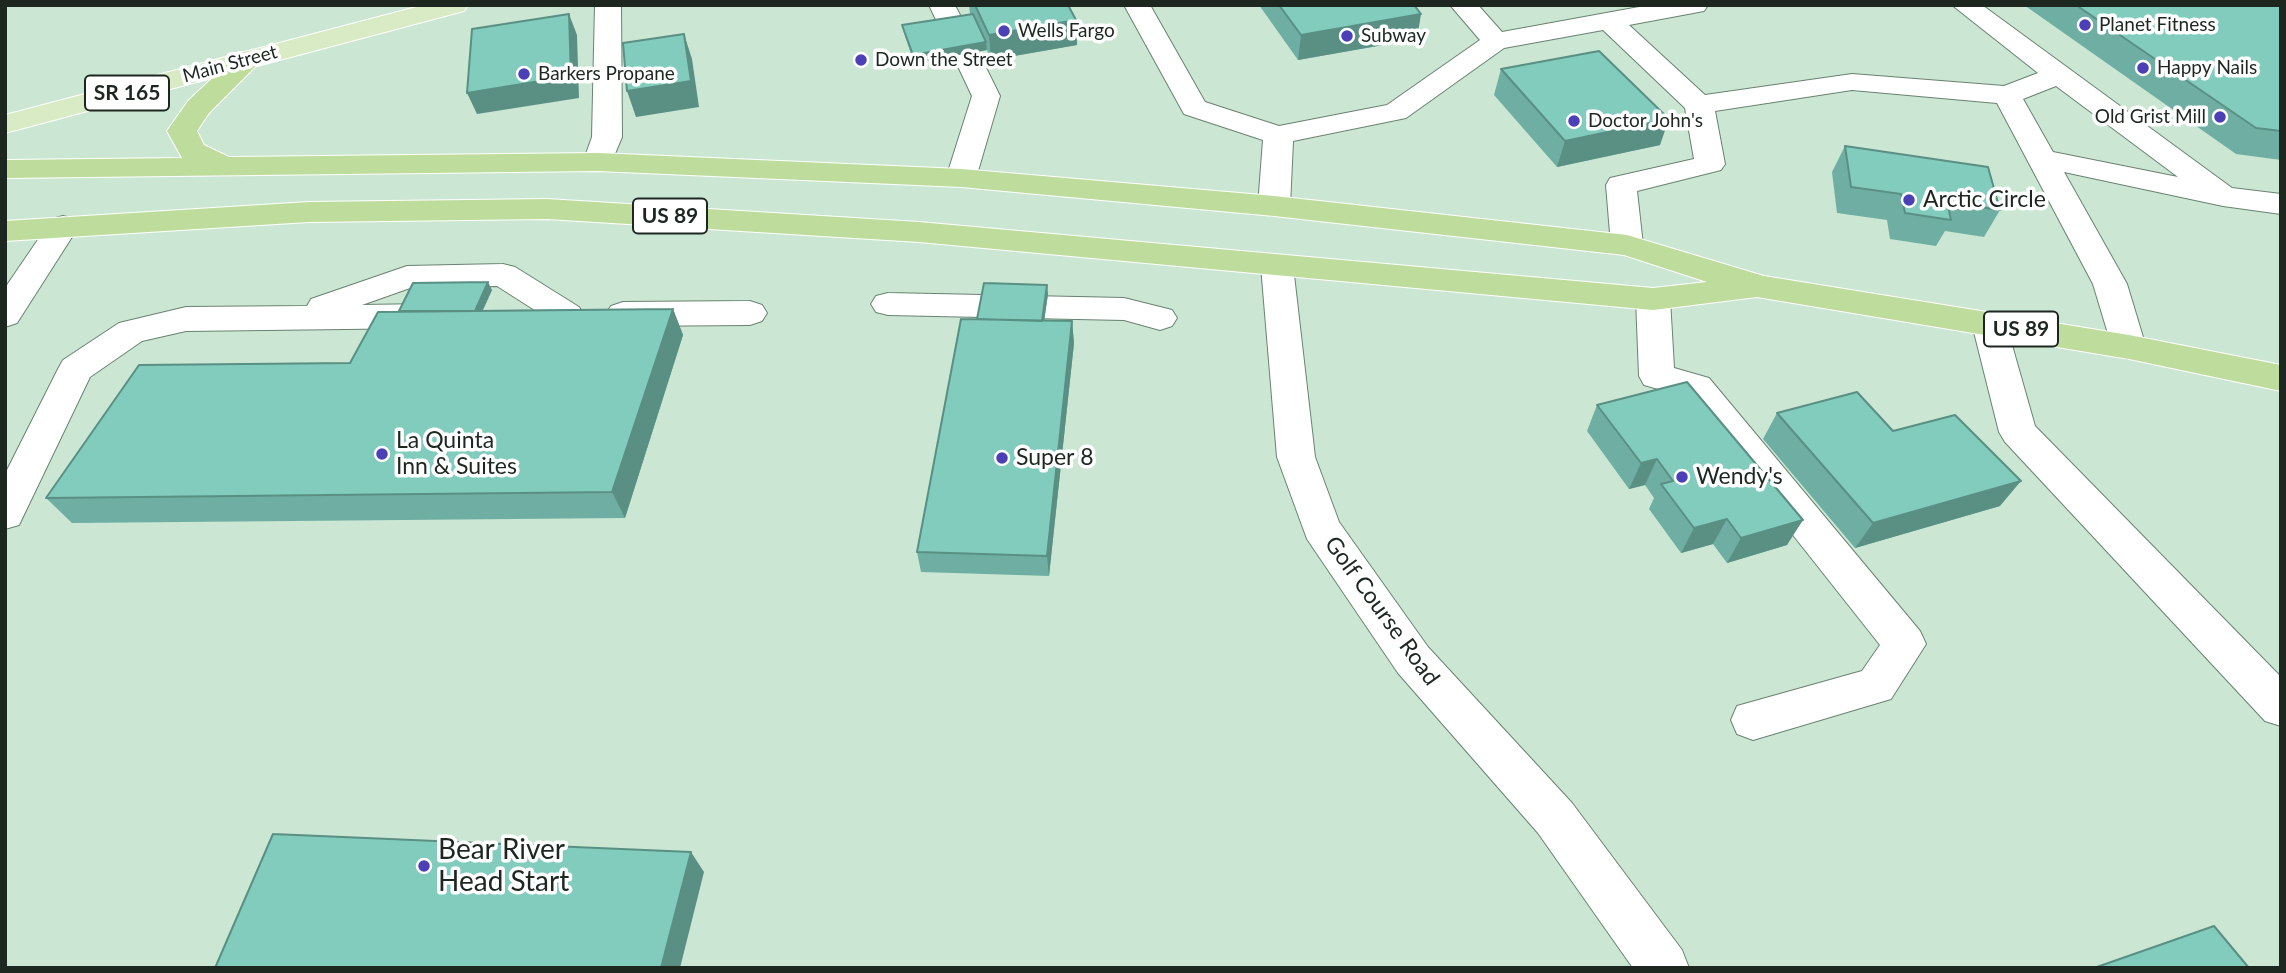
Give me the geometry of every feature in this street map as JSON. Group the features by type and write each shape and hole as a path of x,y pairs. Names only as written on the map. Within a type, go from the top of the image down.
{"highway":[{"path":"223,166 192,151 182,131 198,107 249,59"},
{"name":"US 89","path":"5,169 598,162 961,178 1274,206 1627,244 1761,287 2129,347 2281,378"},
{"name":"US 89","path":"5,231 309,212 547,209 919,232 1653,299 1761,287"}],"main road":[{"name":"Main Street","path":"5,124 455,5"}],"street":[{"path":"598,162 607,137 608,5"},
{"path":"942,5 986,96 961,178"},
{"path":"1136,5 1194,108 1278,135 1396,112 1496,41 1695,5"},
{"path":"1463,5 1496,41"},
{"path":"1965,5 2223,196"},
{"path":"1609,21 1699,105 1710,164 1621,185 1627,244"},
{"path":"1699,105 1852,82 2007,95 2057,75"},
{"path":"2007,95 2109,284 2129,347"},
{"path":"1274,206 1278,135"},
{"path":"2043,159 2223,196 2281,204"},
{"path":"5,315 63,226"},
{"name":"Golf Course Road","path":"1276,266 1296,457 1321,528 1413,660 1555,818 1664,968"},
{"path":"294,318 407,278 503,275 567,315"},
{"path":"1653,299 1657,376 1696,387 1905,644 1876,686 1753,720"},
{"path":"888,304 1124,309 1160,318"},
{"path":"513,315 750,313"},
{"path":"5,514 76,369 131,331 186,319 458,316"},
{"path":"1989,324 2018,432 2281,708"}],"building":[{"path":"975,5 1068,5 1076,20 989,35"},
{"path":"1279,5 1414,5 1421,14 1301,35"},
{"path":"2076,5 2281,5 2281,131 2256,128"},
{"path":"569,14 571,76 467,93 472,29"},
{"path":"973,14 986,42 913,55 902,25"},
{"path":"684,34 691,81 627,91 623,43"},
{"path":"1599,51 1669,119 1565,141 1501,69"},
{"path":"1845,146 1988,167 2000,210 1947,202 1951,220 1905,213 1901,194 1851,187"},
{"path":"488,282 475,311 399,311 413,283"},
{"path":"984,283 1047,285 1042,321 977,319"},
{"name":"La Quinta Inn & Suites","path":"673,309 612,492 46,498 139,365 350,363 378,312"},
{"name":"Super 8","path":"961,319 1072,321 1047,556 917,552"},
{"path":"1687,382 1803,520 1741,538 1727,519 1694,528 1661,484 1673,481 1657,459 1641,463 1597,405"},
{"path":"1857,392 1893,431 1955,415 2021,481 1873,523 1777,413"},
{"path":"273,834 691,852 661,968 215,968"},
{"path":"2214,926 2249,968 2094,968"}],"place":[{"name":"Planet Fitness","path":"2085,25"},
{"name":"Wells Fargo","path":"1004,31"},
{"name":"Subway","path":"1347,36"},
{"name":"Down the Street","path":"861,60"},
{"name":"Happy Nails","path":"2143,68"},
{"name":"Barkers Propane","path":"524,74"},
{"name":"Old Grist Mill","path":"2220,117"},
{"name":"Doctor John's","path":"1574,121"},
{"name":"Arctic Circle","path":"1909,200"},
{"name":"La Quinta Inn & Suites","path":"382,454"},
{"name":"Super 8","path":"1002,458"},
{"name":"Wendy's","path":"1682,477"},
{"name":"Bear River Head Start","path":"424,866"}]}
